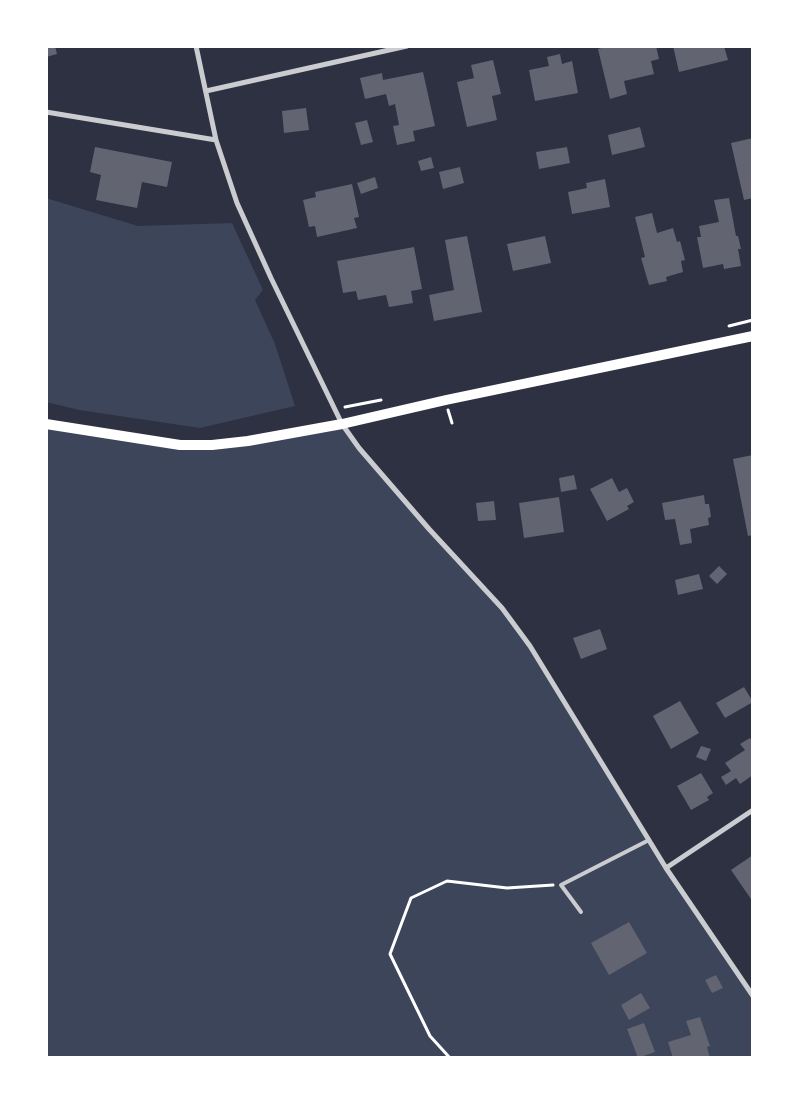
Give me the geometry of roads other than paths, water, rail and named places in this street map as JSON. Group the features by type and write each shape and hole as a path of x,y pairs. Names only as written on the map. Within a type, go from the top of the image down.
{"main road":[{"path":"46,424 180,445 248,442 342,424 446,400 753,336"}],"street":[{"path":"196,46 216,140 237,203 342,424 372,462 515,625 530,646 666,868 753,996"},
{"path":"206,91 407,46"},
{"path":"46,112 216,140"},
{"path":"666,868 753,810"}],"lane":[{"path":"581,912 562,885 649,840"}]}
